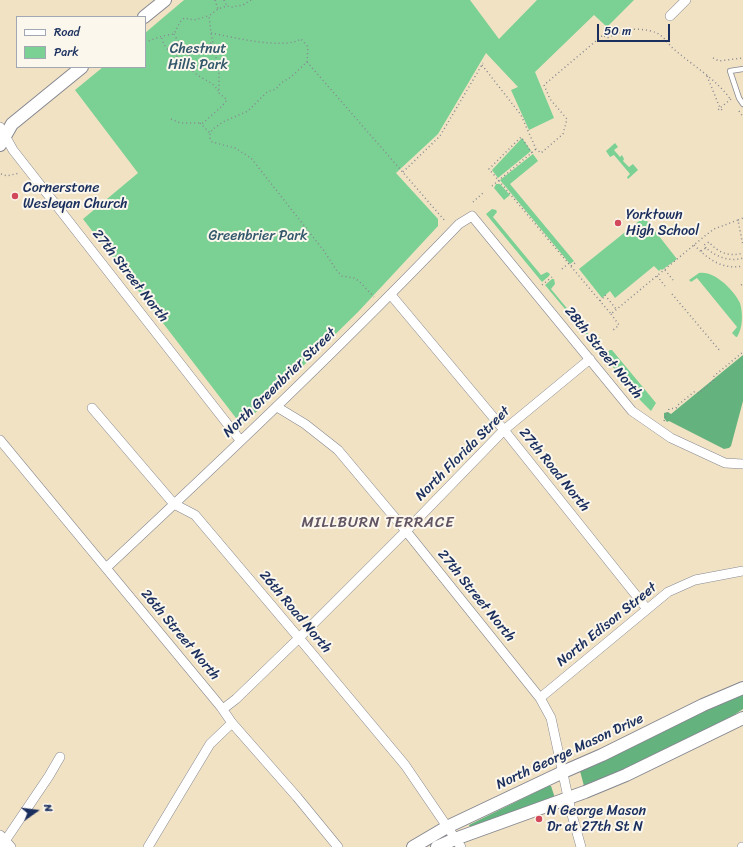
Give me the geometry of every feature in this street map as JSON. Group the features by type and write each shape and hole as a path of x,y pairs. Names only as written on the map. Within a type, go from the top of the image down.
{"street":[{"path":"145,16 165,0"},
{"path":"670,16 686,0"},
{"path":"2,136 12,124 79,68"},
{"name":"27th Street North","path":"2,136 240,440"},
{"name":"North Greenbrier Street","path":"106,568 240,440 277,407 391,295 458,224 472,216"},
{"name":"28th Street North","path":"472,216 632,411 671,438 725,463 743,464"},
{"name":"27th Road North","path":"391,295 504,430 647,609"},
{"name":"North Florida Street","path":"223,709 236,699 300,638 504,430 590,359"},
{"name":"27th Street North","path":"277,407 305,424 338,450 406,531 540,698 551,718 567,797 581,847"},
{"name":"26th Road North","path":"92,408 174,504 195,515 300,638 405,765 458,843"},
{"name":"26th Street North","path":"0,440 223,709 232,723 297,797 338,847"},
{"name":"North Edison Street","path":"540,698 668,592 695,580 743,571"},
{"name":"North George Mason Drive","path":"412,847 447,827 602,755 703,705 743,688"},
{"path":"437,847 458,843 567,797 626,776 743,718"},
{"path":"148,847 210,744 232,723"},
{"path":"4,842 49,776 60,757"}],"lane":[{"path":"743,69 730,71 739,98 743,104"}],"path":[{"path":"215,0 218,9"},
{"path":"224,0 227,6"},
{"path":"174,34 182,20 187,18 194,20 209,16 218,9 227,6 243,6 251,0"},
{"path":"209,16 212,42 220,72 219,93"},
{"path":"403,172 440,136 482,64 522,115 536,149 540,153 563,134 567,119 550,99 544,85 603,35 607,38 624,30 637,29 652,32 666,39 675,50 724,89 731,100 716,111"},
{"path":"210,133 213,129 224,122 248,111 267,92 276,89 280,83 291,77 307,62 308,47 301,39 297,42 272,43 211,33"},
{"path":"146,41 174,34"},
{"path":"174,34 182,45 193,48 201,49 208,46 212,42"},
{"path":"162,38 164,46 181,59 186,59"},
{"path":"186,59 193,48"},
{"path":"713,58 719,61 743,58"},
{"path":"171,119 180,123 203,123 227,100 213,85 198,77 187,63 186,59"},
{"path":"307,62 446,222"},
{"path":"707,75 722,110"},
{"path":"736,106 743,117"},
{"path":"200,123 210,133 212,142 235,148 251,158 342,276 354,278 359,281 374,298"},
{"path":"532,153 521,137 489,170 611,314 619,325 612,331"},
{"path":"492,186 536,149"},
{"path":"0,174 7,176 19,173"},
{"path":"473,202 484,192"},
{"path":"611,314 714,229 743,218"},
{"path":"738,220 743,246"},
{"path":"706,248 704,245 709,242 719,252 728,255 738,255 743,253"},
{"path":"694,246 709,259 726,266 743,266"},
{"path":"700,252 706,248"},
{"path":"706,248 728,260 743,258"},
{"path":"562,269 569,263"},
{"path":"571,266 575,263"},
{"path":"665,269 673,280"},
{"path":"657,276 665,286"},
{"path":"542,285 552,277"},
{"path":"672,294 720,351"},
{"path":"600,301 605,296 616,309"},
{"path":"594,347 603,339"},
{"path":"664,422 669,409 676,408 694,392 699,393 713,381 714,376 743,352"}],"green space":[{"name":"Greenbrier Park","path":"184,0 470,0 499,39 537,0 634,0 607,27 594,15 535,72 554,118 529,130 511,90 518,87 486,53 438,134 396,173 438,219 438,226 358,312 245,423 239,422 83,219 138,173 75,90 102,68 146,68 146,32"},
{"path":"522,138 531,151 498,178 492,170"},
{"path":"615,143 618,147 614,150 620,157 622,155 624,159 623,161 629,167 633,164 638,170 628,179 627,177 630,174 614,155 610,157 606,151"},
{"path":"533,154 538,161 510,184 574,261 570,264 500,180"},
{"path":"496,184 500,184 510,195 504,200 494,188"},
{"path":"492,209 496,210 497,212 493,217 541,275 547,272 550,274 542,282 486,214"},
{"path":"644,217 677,259 659,271 654,266 615,298 610,291 602,298 579,269"},
{"path":"699,273 711,275 723,282 733,292 740,303 742,316 737,337 732,333 737,327 697,278 691,282 689,280"},
{"path":"554,279 555,284 551,289 594,341 601,337 594,344 545,285"},
{"path":"612,350 656,403 651,411 603,355"},
{"path":"743,355 743,401 731,446 729,448 724,449 669,421 667,422 664,418 664,413 668,412 671,414"},
{"path":"743,692 743,709 713,729 597,782 584,786 580,771"},
{"path":"548,786 551,786 554,797 473,828 470,827 469,825"}],"place":[{"name":"Cornerstone Wesleyan Church","path":"15,196"},
{"name":"Yorktown High School","path":"618,223"},
{"name":"N George Mason Dr at 27th St N","path":"539,819"}],"district":[{"name":"MILLBURN TERRACE","path":"378,523"}],"park label":[{"name":"Chestnut Hills Park","path":"198,58"}]}
